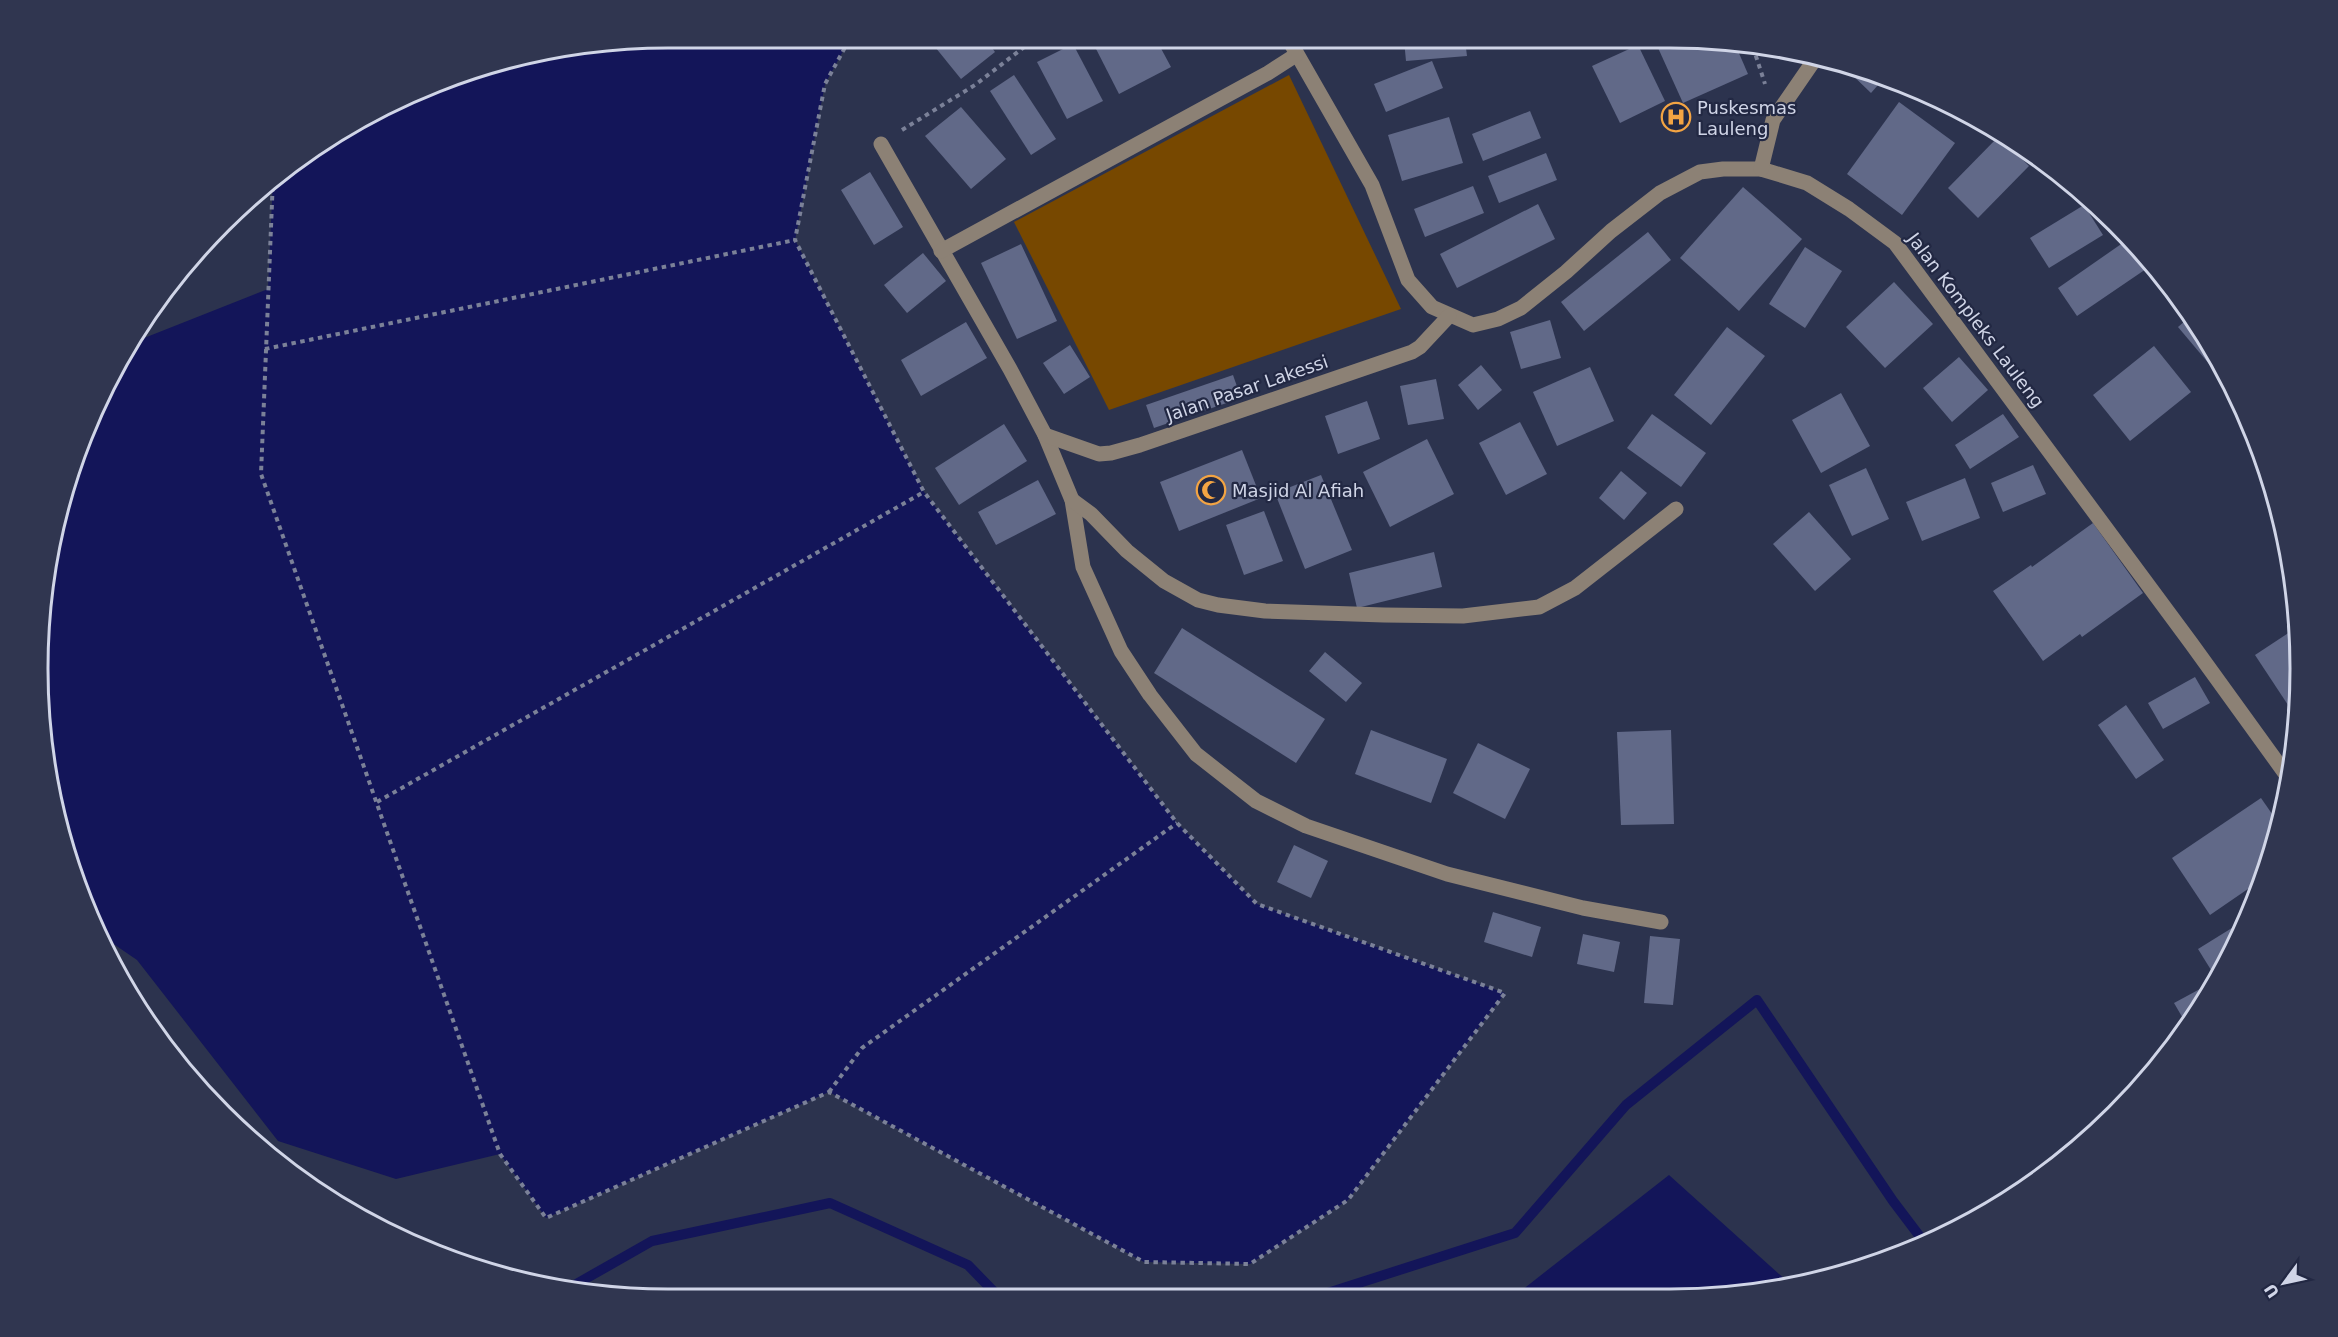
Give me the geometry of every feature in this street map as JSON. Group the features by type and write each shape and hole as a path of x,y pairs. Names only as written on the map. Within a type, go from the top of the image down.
{"street":[{"name":"Jalan Kompleks Lauleng","path":"1293,48 1372,185 1408,280 1432,306 1449,316 1473,325 1498,319 1521,308 1611,231 1660,193 1700,172 1723,169 1761,169 1807,183 1849,209 1895,243 2282,769"},
{"path":"941,251 1268,73 1296,55"},
{"path":"1761,169 1773,120 1811,65"},
{"path":"881,144 1010,369 1045,435 1072,500 1083,567 1121,651 1150,695 1196,754 1256,801 1306,826 1447,874 1583,908 1661,922"},
{"name":"Jalan Pasar Lakessi","path":"1045,435 1099,454 1112,453 1140,445 1412,352 1420,347 1449,316"},
{"path":"1072,500 1091,514 1126,551 1164,581 1198,600 1218,605 1264,610 1384,615 1463,616 1539,607 1575,588 1676,509"}],"path":[{"path":"829,1092 1144,1262 1250,1264 1348,1200 1505,993 1257,904 1177,823 924,492 795,240 825,84 845,48"},
{"path":"881,144 975,85 1023,48"},
{"path":"272,191 261,474 500,1154 546,1218 829,1092 862,1048 1177,823"},
{"path":"266,349 795,240"},
{"path":"376,802 924,492"}],"shaded area":[{"path":"668,48 845,48 825,84 795,240 924,492 1177,823 1257,904 1505,993 1348,1200 1250,1264 1144,1262 829,1092 546,1218 500,1154 396,1179 278,1141 137,960 112,943 95,906 69,829 53,749 48,668 53,588 69,508 95,431 131,358 144,338 268,289 272,191 358,131 431,95 508,69 588,53"},
{"path":"1289,75 1401,309 1109,410 1014,222"},
{"path":"1669,1175 1784,1278 1710,1288 1523,1289"}],"building":[{"path":"936,48 992,48 995,52 961,79"},
{"path":"1065,48 1075,48 1103,101 1067,119 1037,62"},
{"path":"1096,48 1161,48 1171,67 1119,94"},
{"path":"1405,48 1466,48 1467,56 1406,61"},
{"path":"1631,48 1639,48 1665,101 1620,123 1592,66"},
{"path":"1658,48 1738,52 1748,74 1683,103"},
{"path":"1432,61 1443,88 1386,112 1374,84"},
{"path":"1014,75 1056,139 1031,155 990,91"},
{"path":"1854,76 1878,84 1871,93"},
{"path":"1899,102 1955,143 1902,215 1847,174"},
{"path":"961,107 1006,159 971,189 925,136"},
{"path":"1530,111 1541,138 1483,161 1472,134"},
{"path":"1449,117 1463,163 1402,181 1388,135"},
{"path":"1995,140 2029,166 1978,218 1948,188"},
{"path":"1546,153 1557,180 1499,203 1488,176"},
{"path":"870,172 903,227 874,245 841,190"},
{"path":"1473,186 1484,213 1425,237 1414,209"},
{"path":"1743,187 1802,239 1739,311 1680,258"},
{"path":"1538,204 1555,239 1457,288 1440,254"},
{"path":"2083,206 2103,235 2049,268 2030,238"},
{"path":"1648,232 1671,260 1584,331 1561,302"},
{"path":"1021,244 1057,321 1017,339 981,263"},
{"path":"2121,244 2145,270 2077,316 2058,288"},
{"path":"1805,247 1842,271 1805,328 1769,304"},
{"path":"923,253 946,281 907,313 884,285"},
{"path":"1894,282 1933,324 1885,368 1846,327"},
{"path":"1550,320 1561,358 1521,369 1510,332"},
{"path":"966,322 987,358 921,396 901,360"},
{"path":"2184,322 2212,367 2178,327"},
{"path":"1727,327 1765,356 1711,425 1674,395"},
{"path":"1070,345 1090,377 1064,394 1043,363"},
{"path":"2154,346 2191,392 2130,441 2093,395"},
{"path":"1959,357 1988,390 1952,422 1923,388"},
{"path":"1481,365 1502,390 1478,410 1458,385"},
{"path":"1590,367 1614,421 1557,446 1533,392"},
{"path":"1233,375 1241,398 1154,428 1146,405"},
{"path":"1436,379 1444,419 1408,425 1400,386"},
{"path":"1841,393 1870,446 1821,473 1792,420"},
{"path":"1367,401 1380,439 1338,454 1325,416"},
{"path":"1652,414 1706,453 1681,487 1627,448"},
{"path":"2003,414 2019,437 1970,469 1955,445"},
{"path":"1520,422 1547,474 1506,495 1479,443"},
{"path":"1004,424 1027,461 959,505 935,468"},
{"path":"1427,439 1454,494 1390,527 1363,472"},
{"name":"Masjid Al Afiah","path":"1242,450 1261,498 1179,531 1160,482"},
{"path":"2033,465 2046,494 2003,512 1991,483"},
{"path":"1866,468 1889,519 1852,536 1829,485"},
{"path":"1621,471 1647,493 1624,520 1599,498"},
{"path":"1321,475 1352,550 1305,569 1275,493"},
{"path":"1965,478 1980,518 1922,541 1906,502"},
{"path":"1038,480 1056,514 996,545 978,512"},
{"path":"1264,511 1283,561 1244,575 1226,525"},
{"path":"1809,512 1851,559 1815,591 1773,544"},
{"path":"2093,523 2143,593 2082,637 2080,634 2043,661 1993,591 2031,565 2032,567"},
{"path":"1434,552 1442,587 1357,608 1349,573"},
{"path":"1182,628 1325,719 1296,763 1154,673"},
{"path":"2289,633 2289,707 2255,655"},
{"path":"1325,652 1362,683 1346,702 1309,671"},
{"path":"2195,677 2210,703 2163,729 2148,703"},
{"path":"2126,705 2164,760 2136,779 2098,725"},
{"path":"1371,730 1447,759 1431,803 1355,774"},
{"path":"1671,730 1674,824 1621,825 1617,732"},
{"path":"1478,743 1530,769 1505,819 1453,793"},
{"path":"2261,798 2272,814 2250,888 2210,915 2172,858"},
{"path":"1294,845 1328,861 1311,898 1277,882"},
{"path":"1493,912 1541,927 1532,957 1484,942"},
{"path":"2233,927 2211,971 2198,949"},
{"path":"1583,934 1620,942 1614,972 1577,964"},
{"path":"1650,936 1680,939 1673,1005 1644,1003"},
{"path":"2201,988 2182,1017 2174,1003"}],"waterway":[{"path":"1340,1289 1515,1233 1626,1105 1757,1000 1893,1201 1920,1236"},
{"path":"579,1282 652,1241 830,1203 968,1265 991,1289"}],"place":[{"name":"Puskesmas Lauleng","path":"1676,117"},
{"name":"Masjid Al Afiah","path":"1211,490"}]}
